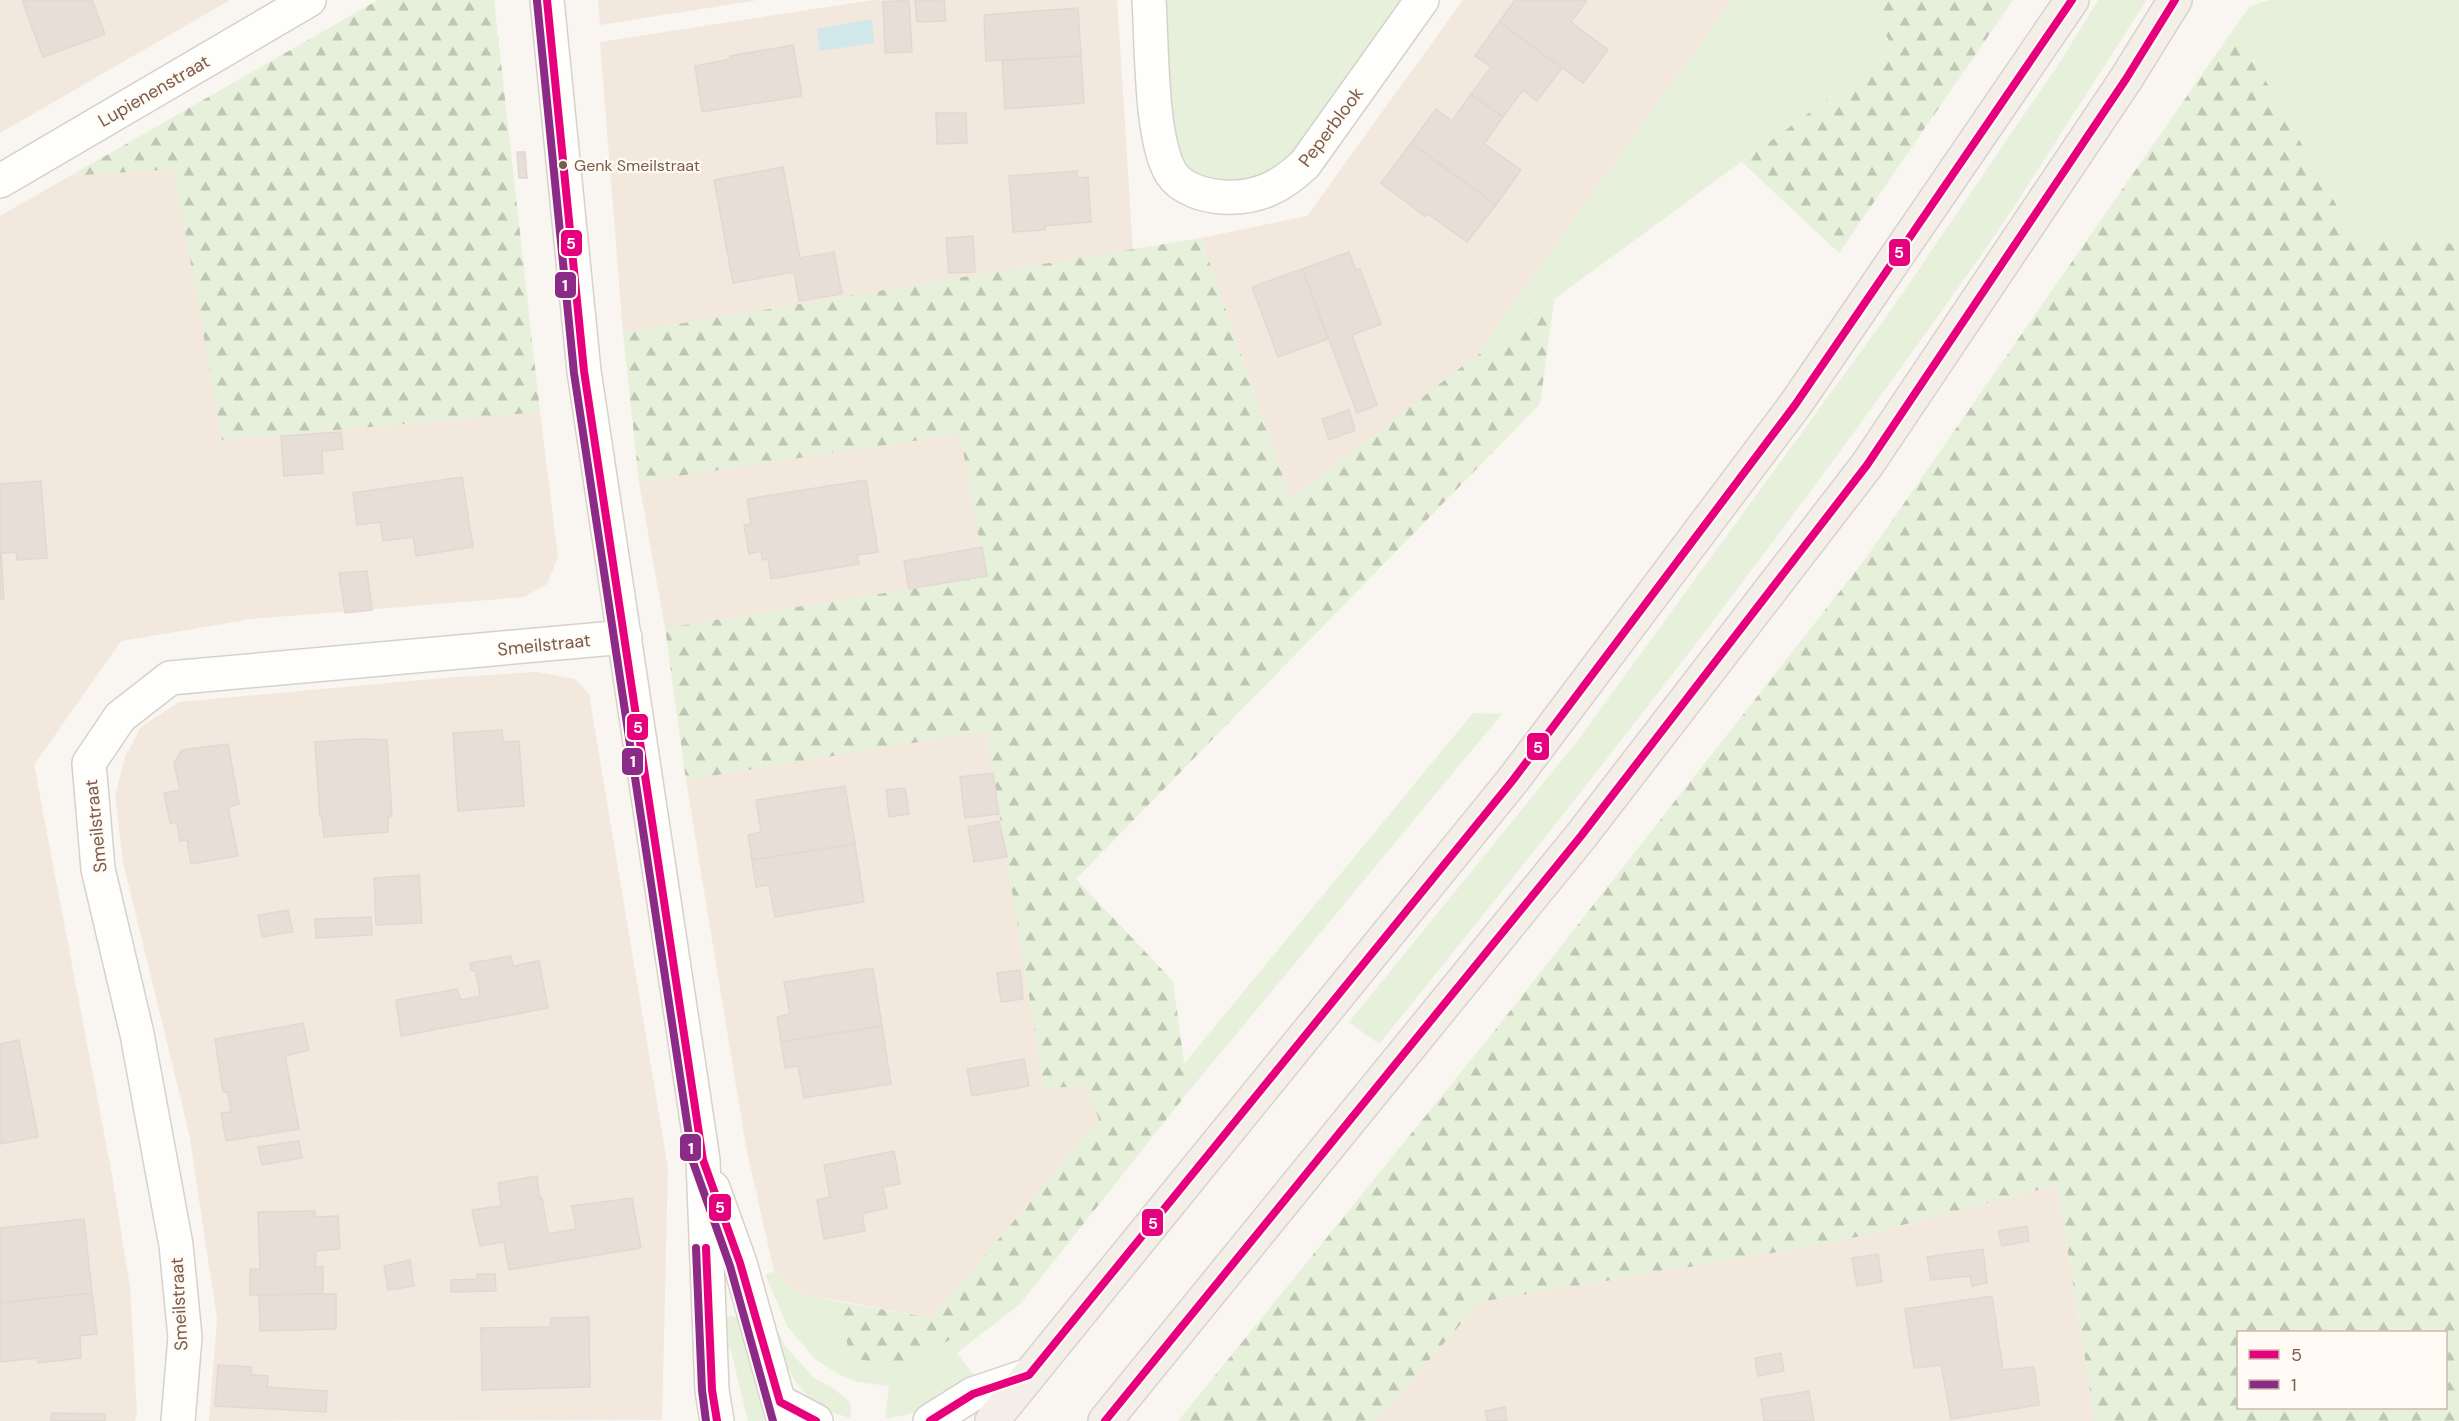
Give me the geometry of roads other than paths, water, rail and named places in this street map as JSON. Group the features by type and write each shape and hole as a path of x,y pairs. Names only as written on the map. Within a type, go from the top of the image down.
{"main road":[{"path":"992,1421 1513,780 1795,405 2072,0"},
{"path":"1105,1421 1581,837 1867,465 2126,79 2175,0"}],"street":[{"name":"Lupienenstraat","path":"0,181 309,0"},
{"path":"547,0 584,371 703,1160 712,1390 717,1421"},
{"name":"Peperblook","path":"1149,0 1157,129 1171,174 1182,184 1207,196 1236,197 1257,194 1286,182 1305,164 1422,0"},
{"name":"Smeilstraat","path":"178,1421 184,1337 176,1245 137,1034 98,869 89,764 120,717 170,678 625,637"},
{"path":"703,1160 740,1263 782,1412 816,1421"},
{"path":"930,1421 973,1394 1029,1375"}],"water":[{"path":"872,19 874,43 820,51 817,29"}],"place":[{"name":"Genk Smeilstraat","path":"563,165"}]}
